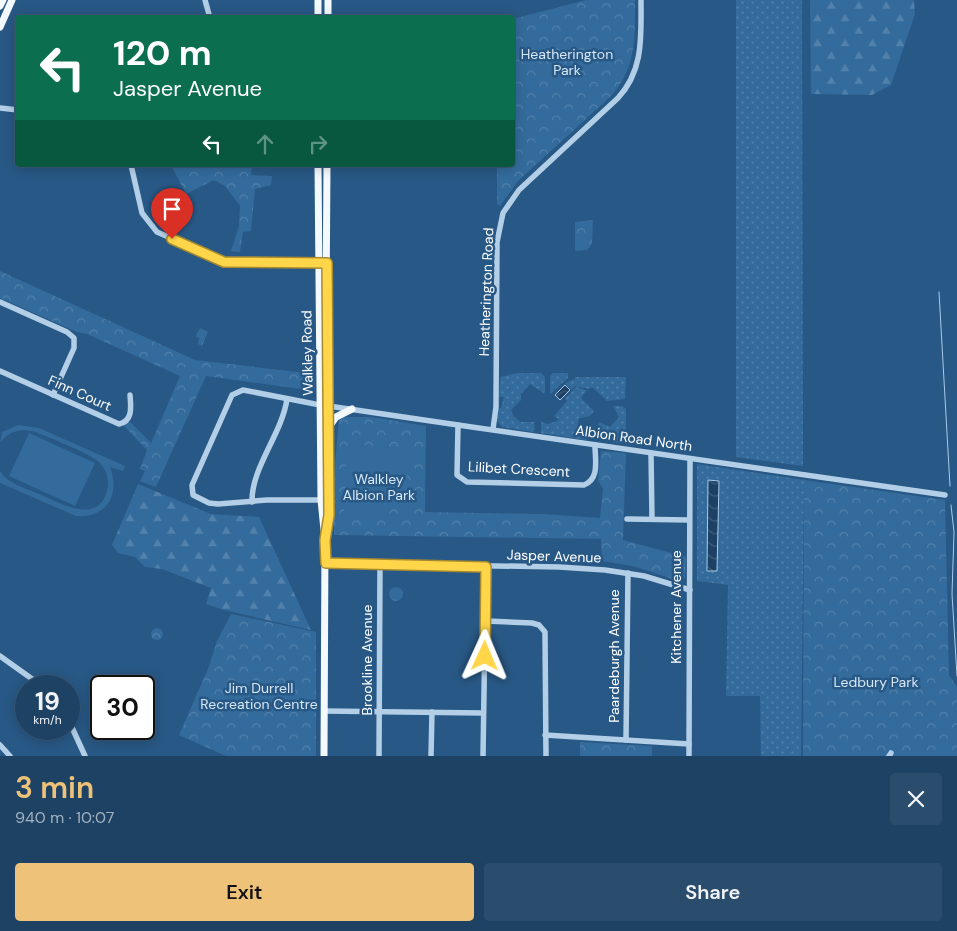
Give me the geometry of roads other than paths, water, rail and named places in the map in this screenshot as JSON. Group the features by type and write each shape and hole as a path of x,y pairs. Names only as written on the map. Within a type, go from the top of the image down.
{"main road":[{"path":"0,6 3,0"},
{"path":"0,27 12,0"},
{"path":"328,0 328,15"},
{"name":"Walkley Road","path":"318,167 318,263 324,405 329,427 329,515 325,540"},
{"name":"Walkley Road","path":"324,756 326,563 321,500 327,263 327,167"},
{"path":"329,427 336,417 352,409"}],"street":[{"path":"206,0 209,15"},
{"name":"Heatherington Road","path":"493,430 496,407 497,242 503,212 519,190 606,110 628,85 638,64 641,52 642,0"},
{"path":"0,108 15,110"},
{"path":"131,167 142,213 157,232 224,262 327,263"},
{"path":"0,302 67,332 74,338 74,348 53,395"},
{"name":"Finn Court","path":"0,371 120,424 127,420 132,410 130,396"},
{"name":"Albion Road North","path":"252,502 209,503 193,494 192,485 232,395 243,390 458,426 945,495"},
{"path":"287,398 283,418 252,488 252,502 321,500"},
{"name":"Lilibet Crescent","path":"458,426 457,476 467,482 584,485 595,478 595,445"},
{"path":"652,453 652,520"},
{"name":"Kitchener Avenue","path":"689,756 690,459"},
{"path":"627,519 689,520"},
{"name":"Jasper Avenue","path":"326,563 559,567 628,573 690,590"},
{"name":"Brookline Avenue","path":"379,756 380,565"},
{"path":"483,756 486,567"},
{"name":"Paardeburgh Avenue","path":"626,740 628,573"},
{"path":"486,621 532,623 539,625 545,632 546,756"},
{"path":"0,656 27,675"},
{"path":"324,711 483,713"},
{"path":"432,712 432,756"},
{"path":"545,736 689,744"},
{"path":"77,740 85,756"},
{"path":"0,746 10,756"}],"water":[{"path":"565,385 570,390 560,400 555,395"},
{"path":"708,480 719,481 717,571 707,571"}],"waterway":[{"path":"939,292 950,486"},
{"path":"951,505 954,532 952,594 957,676"}],"park label":[{"name":"Heatherington Park","path":"567,62"},
{"name":"Walkley Albion Park","path":"379,488"},
{"name":"Ledbury Park","path":"876,682"},
{"name":"Jim Durrell Recreation Centre","path":"259,696"}]}
